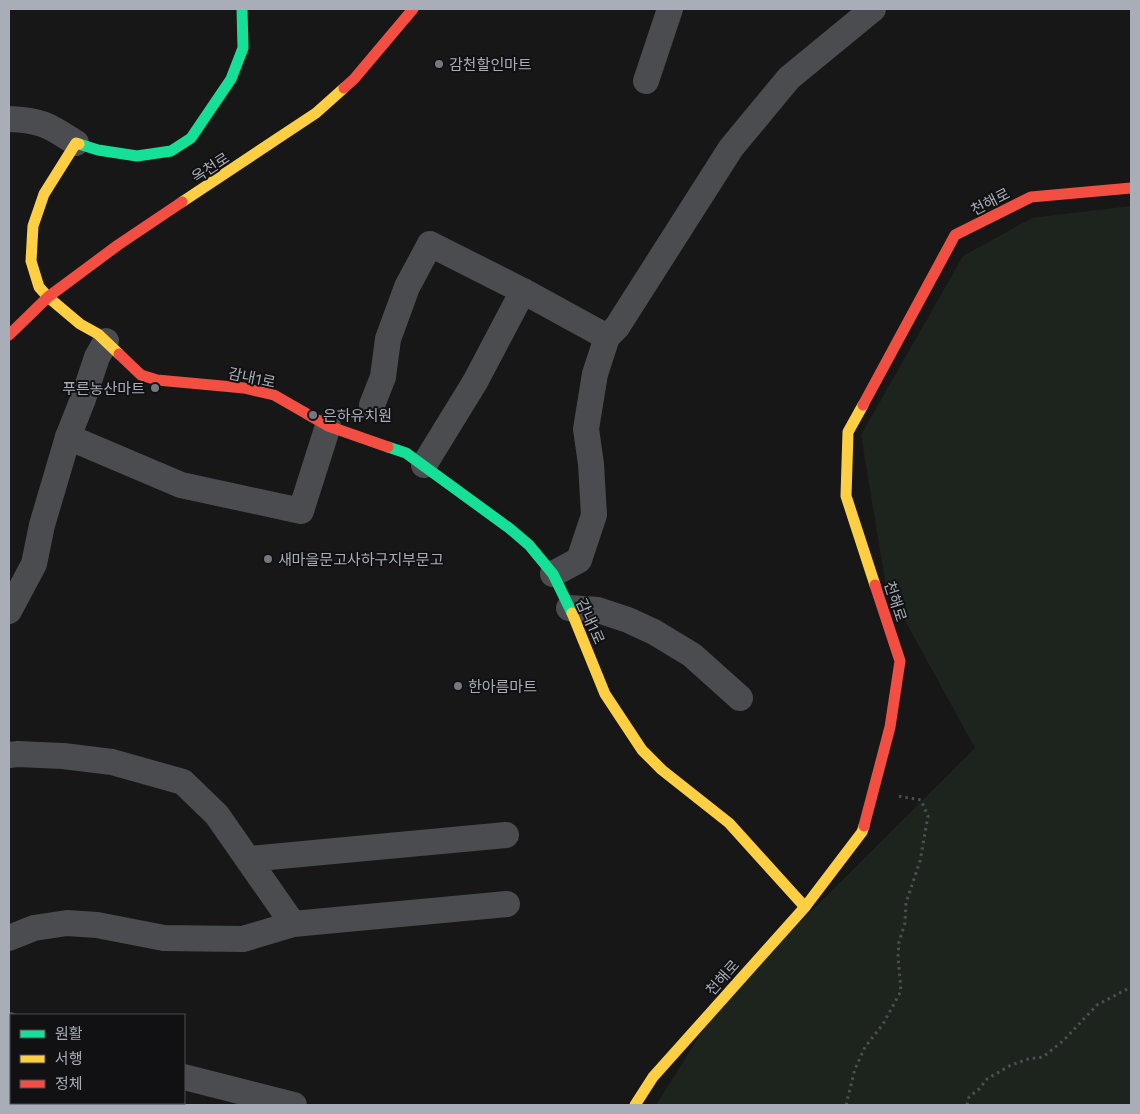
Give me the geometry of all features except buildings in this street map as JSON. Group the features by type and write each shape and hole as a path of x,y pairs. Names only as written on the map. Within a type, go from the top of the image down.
{"street":[{"path":"9,119 47,124 76,143 98,150 137,156 171,151 191,138 231,79 243,48 242,9"},
{"name":"옥천로","path":"9,335 48,297 118,245 316,114 354,79 413,9"},
{"path":"646,81 670,9"},
{"path":"553,574 579,560 594,515 591,464 586,429 595,374 607,337 618,327 731,148 789,78 873,9"},
{"name":"감내1로","path":"76,143 44,194 33,226 30,261 39,287 48,297 80,324 98,334 141,375 158,380 244,388 274,395 328,426 406,453 529,545 553,574 576,621 605,694 642,750 662,770 729,823 805,907"},
{"name":"천해로","path":"635,1105 653,1077 805,907 862,832 890,726 900,662 846,496 848,432 955,235 1031,197 1131,188"},
{"path":"372,405 382,377 388,339 407,287 430,244 523,291 607,337"},
{"path":"424,465 475,382 523,291"},
{"path":"9,611 34,564 42,525 68,437 97,357 106,341"},
{"path":"68,437 181,485 301,511 328,426"},
{"path":"569,608 598,610 628,620 654,632 692,655 740,698"},
{"path":"9,755 63,756 112,762 183,782 216,815 249,859 293,924"},
{"path":"249,859 506,835"},
{"path":"9,938 34,928 67,922 98,925 164,938 243,939 293,924 507,904"},
{"path":"185,1077 294,1105"}],"path":[{"path":"846,1105 858,1061 865,1047 883,1024 901,991 898,957 899,942 905,922 906,903 920,861 928,816 921,800 903,796 887,796 873,792"},
{"path":"967,1105 969,1096 979,1089 987,1079 1011,1065 1028,1059 1043,1057 1064,1040 1097,1005 1131,987"}],"shaded area":[{"path":"1131,206 1131,1105 656,1105 722,1000 975,748 886,586 861,435 963,256 1032,218"}],"traffic: fast":[{"path":"79,144 98,150 137,156 171,151 191,138 231,79 243,48 242,9"},
{"path":"388,447 406,453 509,528 529,545 553,574 572,613"}],"traffic: slow":[{"path":"182,202 316,113 344,88"},
{"path":"79,144 76,143 44,194 33,226 31,261 39,287 48,297 80,324 98,334 119,354"},
{"path":"863,405 848,432 846,496 875,585"},
{"path":"572,613 605,694 642,750 662,770 729,823 805,907"},
{"path":"635,1105 653,1077 805,907 862,832 864,826"}],"traffic: jam":[{"path":"344,88 354,79 413,9"},
{"path":"863,405 955,235 1031,197 1131,188"},
{"path":"9,335 48,297 118,245 182,202"},
{"path":"119,354 141,375 157,380 244,388 274,395 328,426 388,447"},
{"path":"864,826 890,727 900,661 875,585"}],"place":[{"name":"감천할인마트","path":"439,64"},
{"name":"푸른농산마트","path":"155,388"},
{"name":"은하유치원","path":"313,415"},
{"name":"새마을문고사하구지부문고","path":"268,559"},
{"name":"한아름마트","path":"458,686"}]}
